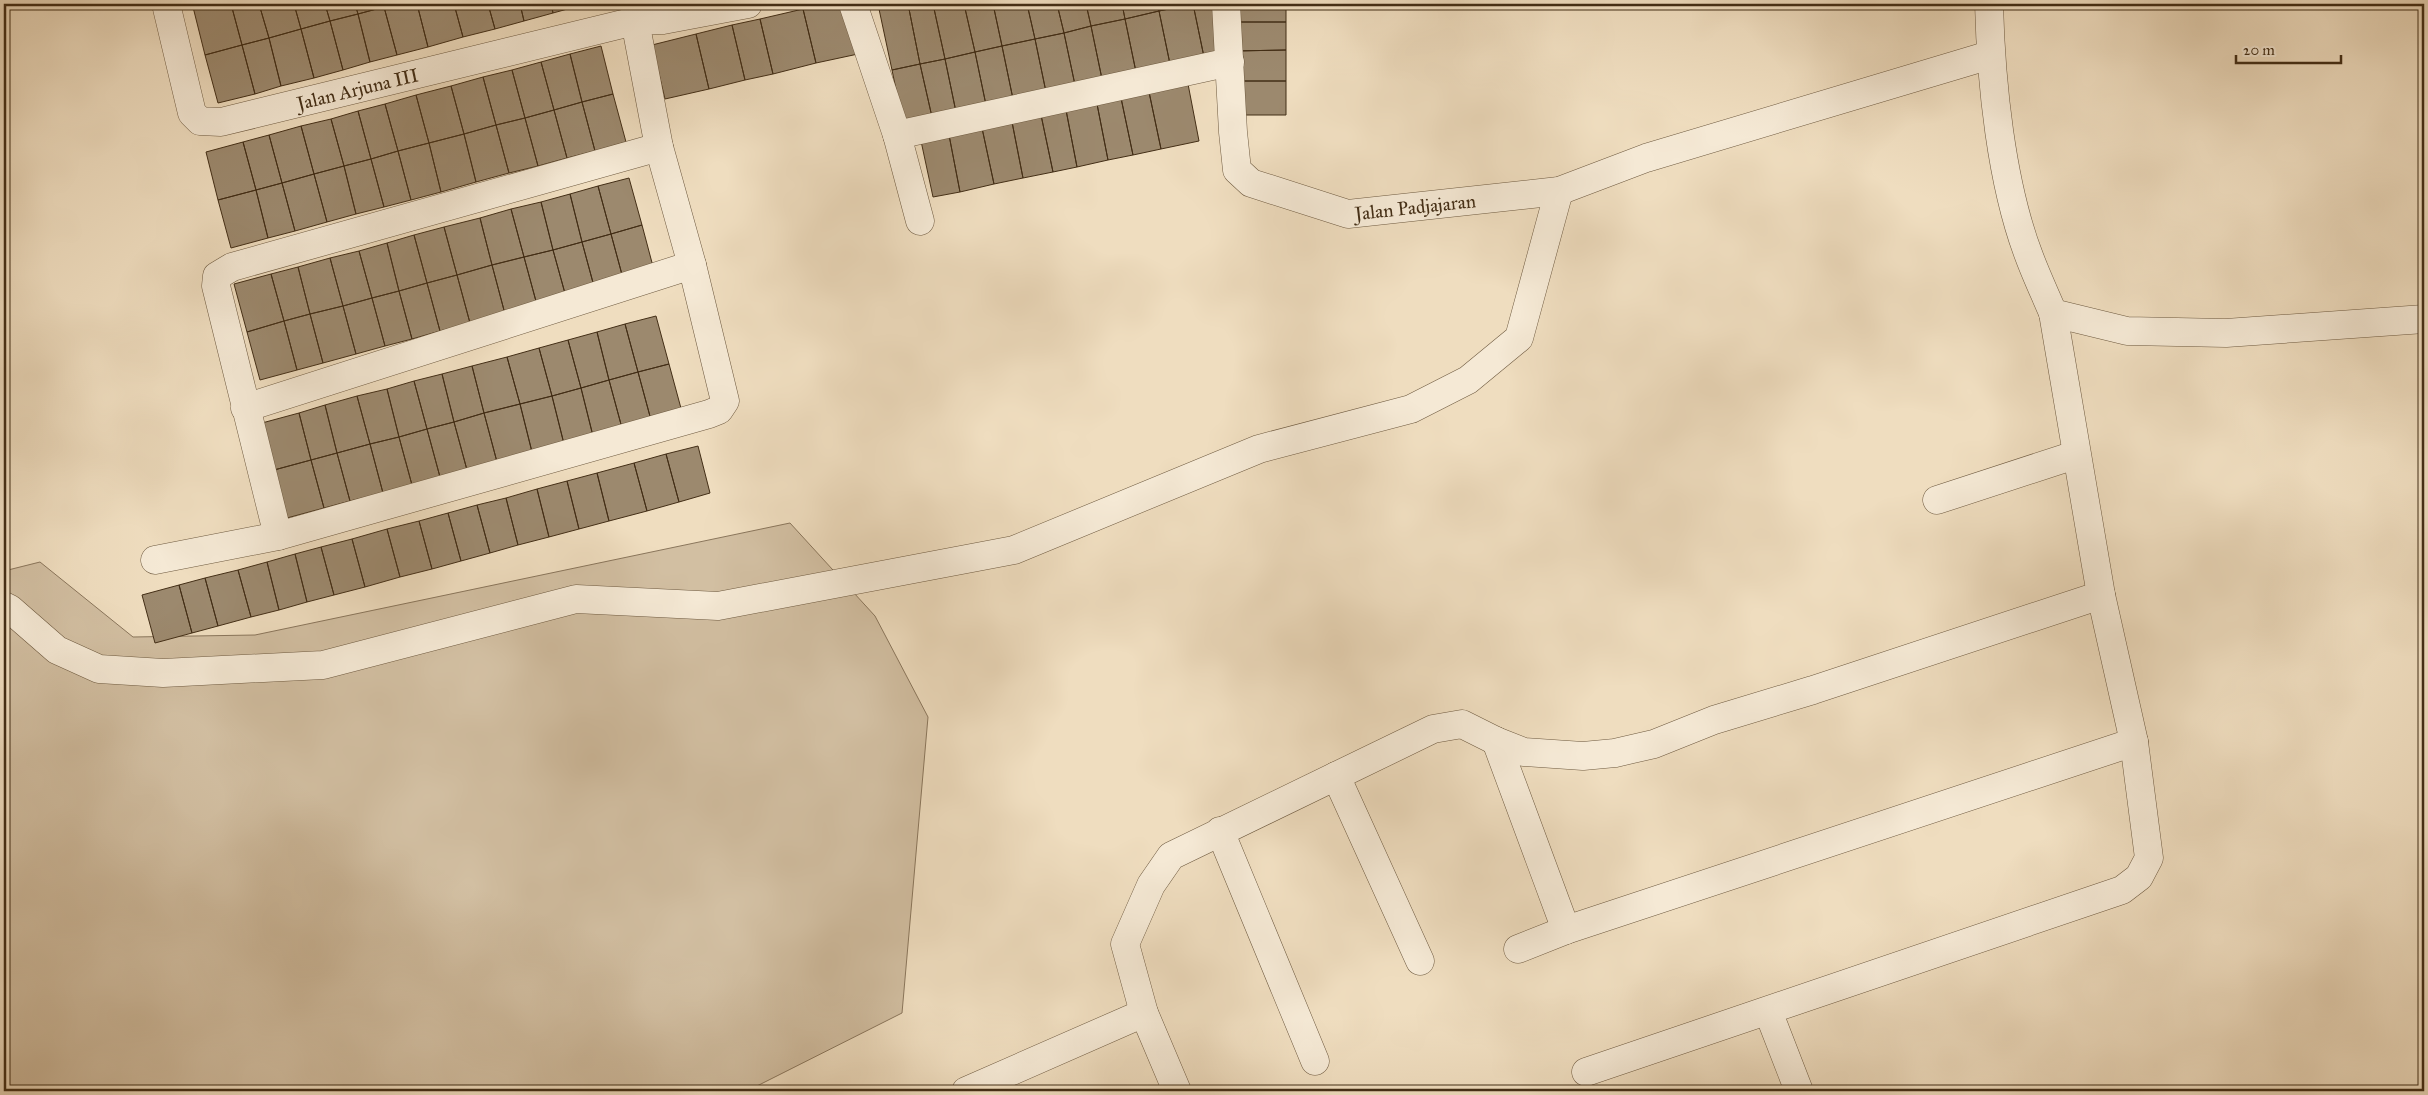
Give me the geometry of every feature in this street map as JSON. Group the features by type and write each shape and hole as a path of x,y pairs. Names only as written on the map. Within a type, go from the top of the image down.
{"street":[{"name":"Jalan Arjuna III","path":"166,4 192,112 200,122 222,122 635,21"},
{"path":"155,560 278,536 719,410 726,401 692,265 659,147 635,21 662,12 748,4"},
{"path":"853,4 897,135 920,221"},
{"name":"Jalan Padjajaran","path":"1226,4 1237,170 1251,182 1348,214 1559,191 1646,158 1990,55"},
{"path":"1586,1072 2122,890 2139,877 2149,858 2134,742 2101,595 2053,312 2028,255 2007,180 1990,55 1989,4"},
{"path":"897,135 1230,62"},
{"path":"278,536 216,286 217,276 232,267 659,147"},
{"path":"4,606 10,609 57,650 99,669 163,673 323,665 576,600 718,606 1014,550 1259,449 1411,409 1468,380 1519,338 1559,191"},
{"path":"246,408 692,265"},
{"path":"2053,312 2127,331 2216,333 2424,319"},
{"path":"1937,500 2076,455"},
{"path":"1177,1091 1144,1013 1125,944 1152,885 1170,856 1433,729 1446,725 1462,724 1496,742 1524,752 1582,756 1615,753 1654,744 1714,720 1813,690 2101,595"},
{"path":"1496,742 1566,930"},
{"path":"1518,948 1566,930 2134,742"},
{"path":"1336,776 1420,961"},
{"path":"1220,831 1315,1061"},
{"path":"1768,1011 1799,1091"},
{"path":"966,1091 1144,1013"}],"shaded area":[{"path":"790,523 875,616 928,717 902,1013 747,1091 4,1091 4,571 40,562 133,637 255,635"}],"building":[{"path":"205,4 231,4 242,45 205,55 193,7"},
{"path":"231,4 259,4 269,38 242,45"},
{"path":"259,4 294,4 301,29 269,38"},
{"path":"294,4 325,4 330,21 301,29"},
{"path":"325,4 355,4 358,14 330,21"},
{"path":"355,4 384,4 384,7 358,14"},
{"path":"396,4 417,4 428,47 397,55 384,7"},
{"path":"417,4 454,4 463,37 428,47"},
{"path":"454,4 488,4 495,29 463,37"},
{"path":"488,4 520,4 524,21 495,29"},
{"path":"520,4 551,4 553,13 524,21"},
{"path":"551,4 581,4 582,5 553,13"},
{"path":"824,4 846,4 858,54 816,63 803,9"},
{"path":"908,4 920,64 892,70 879,9"},
{"path":"908,4 933,4 945,59 920,64"},
{"path":"933,4 964,4 975,52 945,59"},
{"path":"964,4 993,4 1002,46 975,52"},
{"path":"993,4 1027,4 1035,39 1002,46"},
{"path":"1027,4 1057,4 1064,33 1035,39"},
{"path":"1057,4 1086,4 1091,26 1064,33"},
{"path":"1086,4 1122,4 1125,19 1091,26"},
{"path":"1122,4 1157,4 1159,11 1125,19"},
{"path":"1157,4 1193,4 1159,11"},
{"path":"1193,4 1219,4 1227,52 1204,57"},
{"path":"1193,4 1204,57 1170,64 1159,11"},
{"path":"1235,4 1286,4 1286,22 1235,22"},
{"path":"384,7 397,55 370,62 358,14"},
{"path":"803,9 816,63 773,74 760,19"},
{"path":"1159,11 1170,64 1136,72 1125,19"},
{"path":"358,14 370,62 343,70 330,21"},
{"path":"760,19 773,74 745,80 732,25"},
{"path":"1125,19 1136,72 1102,79 1091,26"},
{"path":"330,21 343,70 314,78 301,29"},
{"path":"1235,22 1286,22 1286,50 1235,51"},
{"path":"732,25 745,80 709,89 696,34"},
{"path":"1091,26 1102,79 1075,85 1064,33"},
{"path":"301,29 314,78 281,86 269,38"},
{"path":"1064,33 1075,85 1046,92 1035,39"},
{"path":"696,34 709,89 665,99 652,45"},
{"path":"269,38 281,86 255,94 242,45"},
{"path":"1035,39 1046,92 1013,99 1002,46"},
{"path":"242,45 255,94 218,103 205,55"},
{"path":"601,46 613,94 582,102 570,54"},
{"path":"1002,46 1013,99 986,105 975,52"},
{"path":"1286,50 1286,81 1235,81 1235,51"},
{"path":"975,52 986,105 956,112 945,59"},
{"path":"570,54 582,102 554,110 541,62"},
{"path":"945,59 956,112 932,117 920,64"},
{"path":"541,62 554,110 525,118 512,70"},
{"path":"920,64 932,117 903,123 892,70"},
{"path":"512,70 525,118 496,125 483,77"},
{"path":"483,77 496,125 464,134 451,86"},
{"path":"1235,81 1286,81 1286,115 1235,115"},
{"path":"1188,84 1199,141 1161,149 1149,92"},
{"path":"451,86 464,134 429,143 416,95"},
{"path":"1149,92 1161,149 1133,155 1121,98"},
{"path":"613,94 626,142 595,151 582,102"},
{"path":"416,95 429,143 398,151 385,104"},
{"path":"1121,98 1133,155 1108,160 1097,104"},
{"path":"582,102 595,151 567,158 554,110"},
{"path":"385,104 398,151 371,159 358,111"},
{"path":"1097,104 1108,160 1077,167 1066,110"},
{"path":"554,110 567,158 538,166 525,118"},
{"path":"1066,110 1077,167 1053,172 1041,115"},
{"path":"358,111 371,159 344,166 331,119"},
{"path":"1041,115 1053,172 1023,178 1012,122"},
{"path":"525,118 538,166 509,173 496,125"},
{"path":"331,119 344,166 314,174 301,126"},
{"path":"1012,122 1023,178 994,184 982,128"},
{"path":"496,125 509,173 476,182 464,134"},
{"path":"301,126 314,174 282,183 269,135"},
{"path":"982,128 994,184 960,192 949,135"},
{"path":"464,134 476,182 441,192 429,143"},
{"path":"269,135 282,183 256,190 243,142"},
{"path":"949,135 960,192 933,197 921,141"},
{"path":"243,142 256,190 218,200 206,152"},
{"path":"429,143 441,192 411,200 398,151"},
{"path":"398,151 411,200 384,207 371,159"},
{"path":"371,159 384,207 356,214 344,166"},
{"path":"344,166 356,214 327,222 314,174"},
{"path":"314,174 327,222 295,231 282,183"},
{"path":"629,178 642,225 611,234 598,186"},
{"path":"282,183 295,231 268,238 256,190"},
{"path":"598,186 611,234 582,242 570,194"},
{"path":"256,190 268,238 231,248 218,200"},
{"path":"570,194 582,242 553,250 541,202"},
{"path":"541,202 553,250 524,257 511,209"},
{"path":"511,209 524,257 492,265 480,218"},
{"path":"480,218 492,265 457,275 444,227"},
{"path":"642,225 655,274 624,282 611,234"},
{"path":"444,227 457,275 427,283 414,235"},
{"path":"611,234 624,282 595,290 582,242"},
{"path":"414,235 427,283 399,291 387,243"},
{"path":"582,242 595,290 566,297 553,250"},
{"path":"387,243 399,291 372,298 359,251"},
{"path":"553,250 566,297 537,305 524,257"},
{"path":"359,251 372,298 343,306 330,258"},
{"path":"524,257 537,305 505,314 492,265"},
{"path":"330,258 343,306 310,314 298,267"},
{"path":"492,265 505,314 470,323 457,275"},
{"path":"298,267 310,314 284,321 271,274"},
{"path":"271,274 284,321 247,332 234,284"},
{"path":"457,275 470,323 440,331 427,283"},
{"path":"427,283 440,331 412,339 399,291"},
{"path":"399,291 412,339 385,346 372,298"},
{"path":"372,298 385,346 356,354 343,306"},
{"path":"343,306 356,354 323,363 310,314"},
{"path":"310,314 323,363 297,370 284,321"},
{"path":"656,316 669,364 638,372 625,324"},
{"path":"284,321 297,370 260,380 247,332"},
{"path":"625,324 638,372 609,380 597,332"},
{"path":"597,332 609,380 581,388 568,340"},
{"path":"568,340 581,388 552,396 539,348"},
{"path":"539,348 552,396 520,404 507,357"},
{"path":"507,357 520,404 484,413 472,366"},
{"path":"669,364 682,412 651,420 638,372"},
{"path":"472,366 484,413 454,422 442,374"},
{"path":"638,372 651,420 622,428 609,380"},
{"path":"442,374 454,422 427,429 414,381"},
{"path":"609,380 622,428 593,436 581,388"},
{"path":"414,381 427,429 399,437 387,389"},
{"path":"581,388 593,436 564,444 552,396"},
{"path":"387,389 399,437 370,444 357,396"},
{"path":"357,396 370,444 337,453 325,405"},
{"path":"552,396 564,444 532,452 520,404"},
{"path":"520,404 532,452 497,462 484,413"},
{"path":"325,405 337,453 311,460 299,413"},
{"path":"299,413 311,460 274,470 262,423"},
{"path":"484,413 497,462 467,470 454,422"},
{"path":"454,422 467,470 440,477 427,429"},
{"path":"427,429 440,477 412,485 399,437"},
{"path":"399,437 412,485 383,493 370,444"},
{"path":"370,444 383,493 350,501 337,453"},
{"path":"698,446 710,493 679,502 666,454"},
{"path":"337,453 350,501 324,508 311,460"},
{"path":"666,454 679,502 647,511 634,463"},
{"path":"311,460 324,508 287,518 274,470"},
{"path":"634,463 647,511 609,521 597,473"},
{"path":"597,473 609,521 579,529 567,481"},
{"path":"567,481 579,529 549,537 537,489"},
{"path":"537,489 549,537 518,545 506,498"},
{"path":"506,498 518,545 490,553 477,505"},
{"path":"477,505 490,553 461,561 448,513"},
{"path":"448,513 461,561 432,569 419,521"},
{"path":"419,521 432,569 400,577 387,529"},
{"path":"387,529 400,577 365,587 352,539"},
{"path":"352,539 365,587 334,595 321,547"},
{"path":"321,547 334,595 307,602 295,554"},
{"path":"295,554 307,602 279,610 267,562"},
{"path":"267,562 279,610 251,617 238,570"},
{"path":"238,570 251,617 218,626 205,578"},
{"path":"205,578 218,626 192,633 179,585"},
{"path":"179,585 192,633 155,643 142,595"}]}
